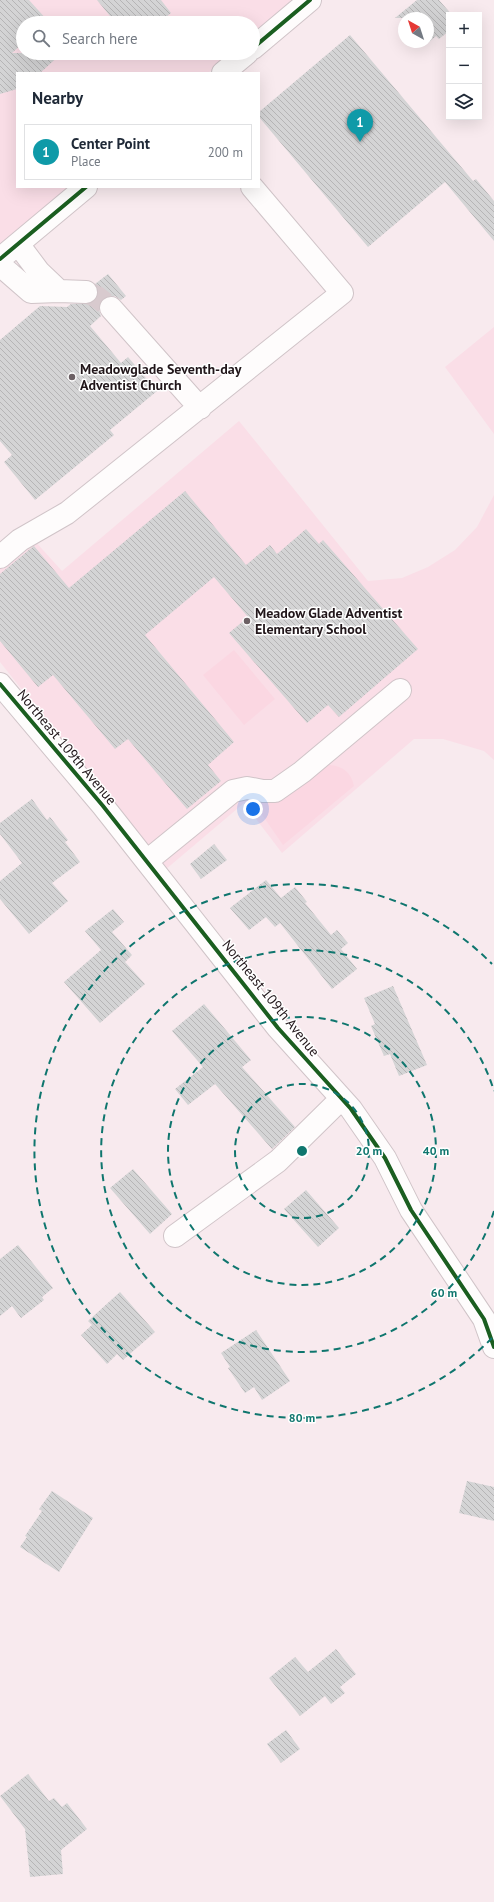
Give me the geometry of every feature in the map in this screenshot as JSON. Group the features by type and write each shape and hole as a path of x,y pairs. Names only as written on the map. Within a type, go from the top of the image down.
{"street":[{"path":"260,42 310,0"},
{"path":"224,72 239,60"},
{"path":"0,259 85,188"},
{"path":"0,557 20,540 68,513 342,293 253,188"},
{"path":"18,244 39,272 59,291"},
{"path":"0,264 32,292 86,292"},
{"path":"111,308 200,408"},
{"name":"Northeast 109th Avenue","path":"0,684 103,806 278,1028 351,1109 385,1158 411,1210 484,1319 494,1347"},
{"path":"147,861 233,791 247,788 263,791 275,791 308,767 400,690"},
{"path":"175,1236 278,1161 342,1099"}],"shaded area":[{"path":"0,0 292,0 286,8 260,29 260,16 16,16 16,60 224,60 209,72 16,72 16,188 70,188 0,246"},
{"path":"494,327 494,434 445,367"},
{"name":"Meadow Glade Adventist Elementary School","path":"239,421 368,581 402,578 428,567 455,550 477,527 494,495 494,760 484,751 443,739 414,739 282,853 244,803 165,870 0,662 0,569 33,539 62,571"},
{"path":"234,650 275,699 244,725 203,675"},
{"path":"329,765 342,768 346,771 351,777 354,786 283,845 256,806 277,796 323,766"}],"building":[{"path":"0,0 29,0 43,16 16,16 16,49 12,53 16,53 16,60 54,60 41,72 16,72 16,89 0,94"},
{"path":"97,0 161,0 171,13 167,16 110,16"},
{"path":"417,0 439,0 449,12 446,12 446,33 439,39 436,36 434,38 434,12 402,12"},
{"path":"350,35 473,181 476,179 494,201 494,241 445,182 368,247 260,118 260,111"},
{"name":"Meadowglade Seventh-day Adventist Church","path":"108,274 126,296 121,300 115,296 103,298 99,304 101,316 90,326 121,363 128,357 157,391 110,430 114,435 35,500 4,462 12,455 0,441 0,340 40,306 67,307 71,304 92,303 96,299 98,293 95,284"},
{"path":"185,491 246,565 270,545 277,554 306,529 319,544 323,540 418,649 339,717 328,705 307,723 229,633 248,617 214,577 145,635 234,742 208,765 221,781 187,809 128,739 115,749 53,675 38,687 0,641 0,574 30,549 34,546 69,588"},
{"path":"32,799 47,820 50,817 68,840 65,842 80,862 52,883 68,901 29,934 0,899 0,881 22,863 0,834 0,823"},
{"path":"214,844 227,860 201,879 190,864"},
{"path":"266,880 281,898 295,887 307,902 305,903 331,935 337,930 348,943 341,949 357,969 332,989 280,923 275,927 266,917 249,930 230,908"},
{"path":"113,909 124,922 112,932 132,955 125,962 145,984 100,1023 64,982 101,950 85,931"},
{"path":"393,986 427,1065 399,1076 390,1054 384,1056 371,1026 375,1024 364,998"},
{"path":"204,1004 251,1060 242,1067 295,1127 272,1149 215,1084 188,1105 175,1089 203,1067 172,1031"},
{"path":"133,1169 172,1214 150,1234 110,1188"},
{"path":"306,1190 339,1228 318,1247 284,1209"},
{"path":"18,1245 53,1288 42,1297 44,1300 21,1318 12,1306 0,1316 0,1259"},
{"path":"120,1292 155,1332 123,1360 117,1354 107,1364 81,1335 92,1325 88,1321"},
{"path":"256,1330 290,1381 262,1400 254,1387 245,1393 228,1368 230,1367 221,1353"},
{"path":"467,1481 494,1487 494,1521 459,1513"},
{"path":"52,1491 93,1518 59,1572 20,1547 27,1537 25,1536 42,1511 39,1509"},
{"path":"336,1649 356,1674 340,1687 345,1693 331,1704 325,1696 300,1716 269,1678 295,1657 308,1672"},
{"path":"286,1730 300,1749 281,1763 267,1744"},
{"path":"28,1774 49,1801 54,1798 62,1807 67,1803 87,1829 61,1850 63,1874 30,1877 25,1829 0,1796"}],"tunnel":[{"path":"86,292 97,297 111,308"}],"cycle path":[{"path":"260,42 310,0"},
{"path":"0,259 85,188"},
{"path":"0,684 103,806 278,1028 351,1109 385,1158 411,1210 484,1319 494,1347"}],"place":[{"name":"Center Point","path":"360,142"},
{"name":"Meadowglade Seventh-day Adventist Church","path":"72,377"},
{"name":"Meadow Glade Adventist Elementary School","path":"247,621"}]}
